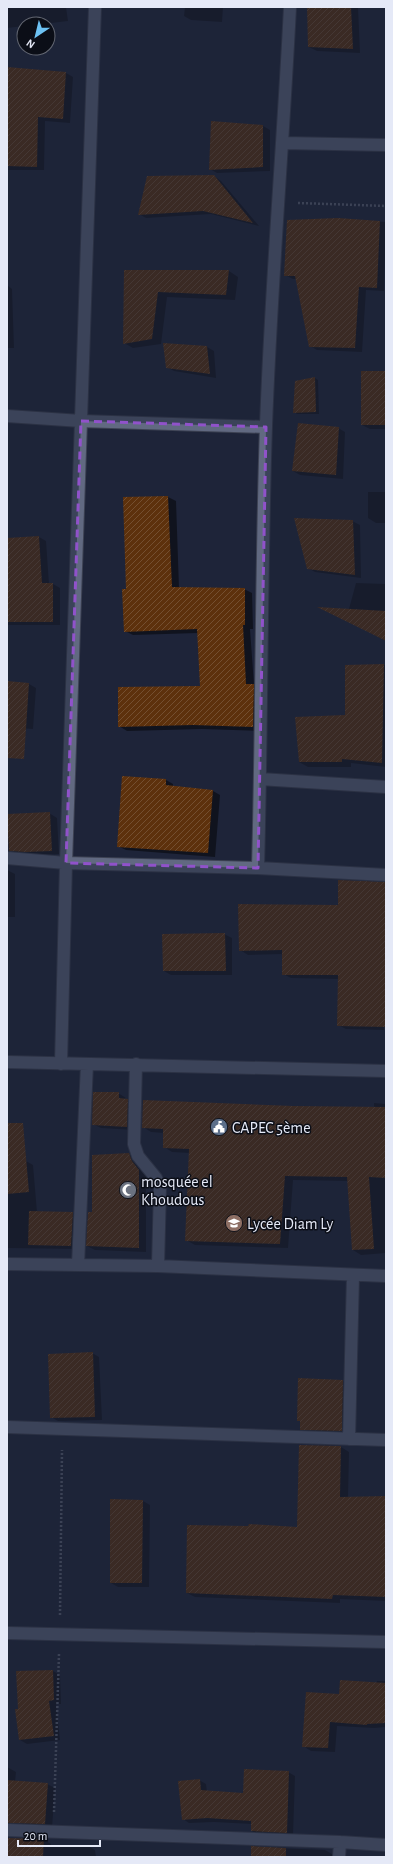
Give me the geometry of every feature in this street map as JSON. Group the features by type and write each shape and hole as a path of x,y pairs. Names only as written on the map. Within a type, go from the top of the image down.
{"street":[{"path":"61,1064 66,863 95,7"},
{"path":"258,868 266,428 277,202 283,143 290,7"},
{"path":"283,143 386,145"},
{"path":"7,416 82,421 266,428"},
{"path":"260,779 386,787"},
{"path":"7,858 66,863 258,868 386,875"},
{"path":"7,1062 386,1071"},
{"path":"78,1264 87,1064"},
{"path":"136,1064 134,1144 138,1156 156,1178 160,1188 158,1266"},
{"path":"7,1264 158,1266 386,1276"},
{"path":"349,1439 353,1275"},
{"path":"7,1427 386,1440"},
{"path":"7,1633 386,1642"},
{"path":"7,1830 386,1845"},
{"path":"339,1857 340,1842"}],"path":[{"path":"277,202 386,206"}],"highlighted area":[{"path":"81,421 266,427 258,868 66,863"}],"building":[{"path":"307,7 351,7 353,49 308,47"},
{"path":"7,67 66,72 63,119 38,117 37,167 7,166"},
{"path":"211,121 263,125 263,167 209,170"},
{"path":"214,175 253,223 203,211 138,215 147,176"},
{"path":"338,218 380,221 377,288 359,287 355,348 309,347 295,276 284,276 287,220"},
{"path":"124,270 229,270 226,295 158,292 152,339 123,344"},
{"path":"163,343 207,346 210,374 166,368"},
{"path":"361,371 386,371 386,425 361,425"},
{"path":"315,377 316,412 293,413 295,381"},
{"path":"298,423 339,427 336,475 292,471"},
{"path":"168,496 172,587 245,588 245,625 243,625 246,684 254,684 253,727 193,725 118,727 118,687 200,686 197,629 124,632 122,589 126,589 123,497"},
{"path":"294,518 353,520 355,575 307,569"},
{"path":"39,536 42,583 53,583 53,622 7,622 7,538"},
{"path":"317,607 386,611 386,641 370,633"},
{"path":"384,664 382,763 342,759 342,762 299,762 295,717 345,715 345,665"},
{"path":"7,681 29,683 24,759 7,758"},
{"path":"122,776 166,779 166,785 213,790 208,853 117,847"},
{"path":"50,812 52,851 9,851 7,814"},
{"path":"338,880 386,882 386,1027 337,1026 338,975 282,975 282,950 239,951 238,904 338,905"},
{"path":"225,933 226,971 163,971 162,934"},
{"path":"93,1092 119,1092 119,1098 128,1099 127,1127 92,1125"},
{"path":"143,1100 293,1106 386,1107 386,1178 369,1177 374,1249 352,1250 347,1177 285,1176 280,1244 185,1241 189,1149 163,1148 163,1129 142,1128"},
{"path":"7,1123 23,1123 29,1192 7,1194"},
{"path":"129,1153 132,1161 139,1170 139,1248 86,1246 88,1212 92,1212 92,1155"},
{"path":"29,1211 73,1212 71,1246 28,1245"},
{"path":"93,1352 95,1417 50,1418 48,1354"},
{"path":"298,1378 343,1380 342,1431 300,1430 300,1421 297,1421"},
{"path":"299,1445 341,1446 340,1497 386,1496 386,1597 333,1595 332,1599 186,1593 187,1525 248,1526 249,1524 297,1527"},
{"path":"110,1499 143,1500 142,1583 110,1583"},
{"path":"53,1670 54,1700 49,1701 54,1736 19,1740 15,1709 18,1709 16,1671"},
{"path":"340,1680 386,1683 386,1723 367,1725 330,1722 328,1748 302,1747 306,1692 339,1694"},
{"path":"244,1769 289,1771 287,1833 251,1831 251,1821 207,1818 182,1820 178,1781 200,1779 201,1790 243,1793"},
{"path":"7,1780 48,1783 45,1824 7,1823"},
{"path":"7,1838 44,1839 43,1857 7,1857"},
{"path":"251,1846 286,1848 286,1857 251,1857"}],"place":[{"name":"CAPEC 5ème","path":"219,1127"},
{"name":"mosquée el Khoudous","path":"128,1190"},
{"name":"Lycée Diam Ly","path":"234,1223"}]}
